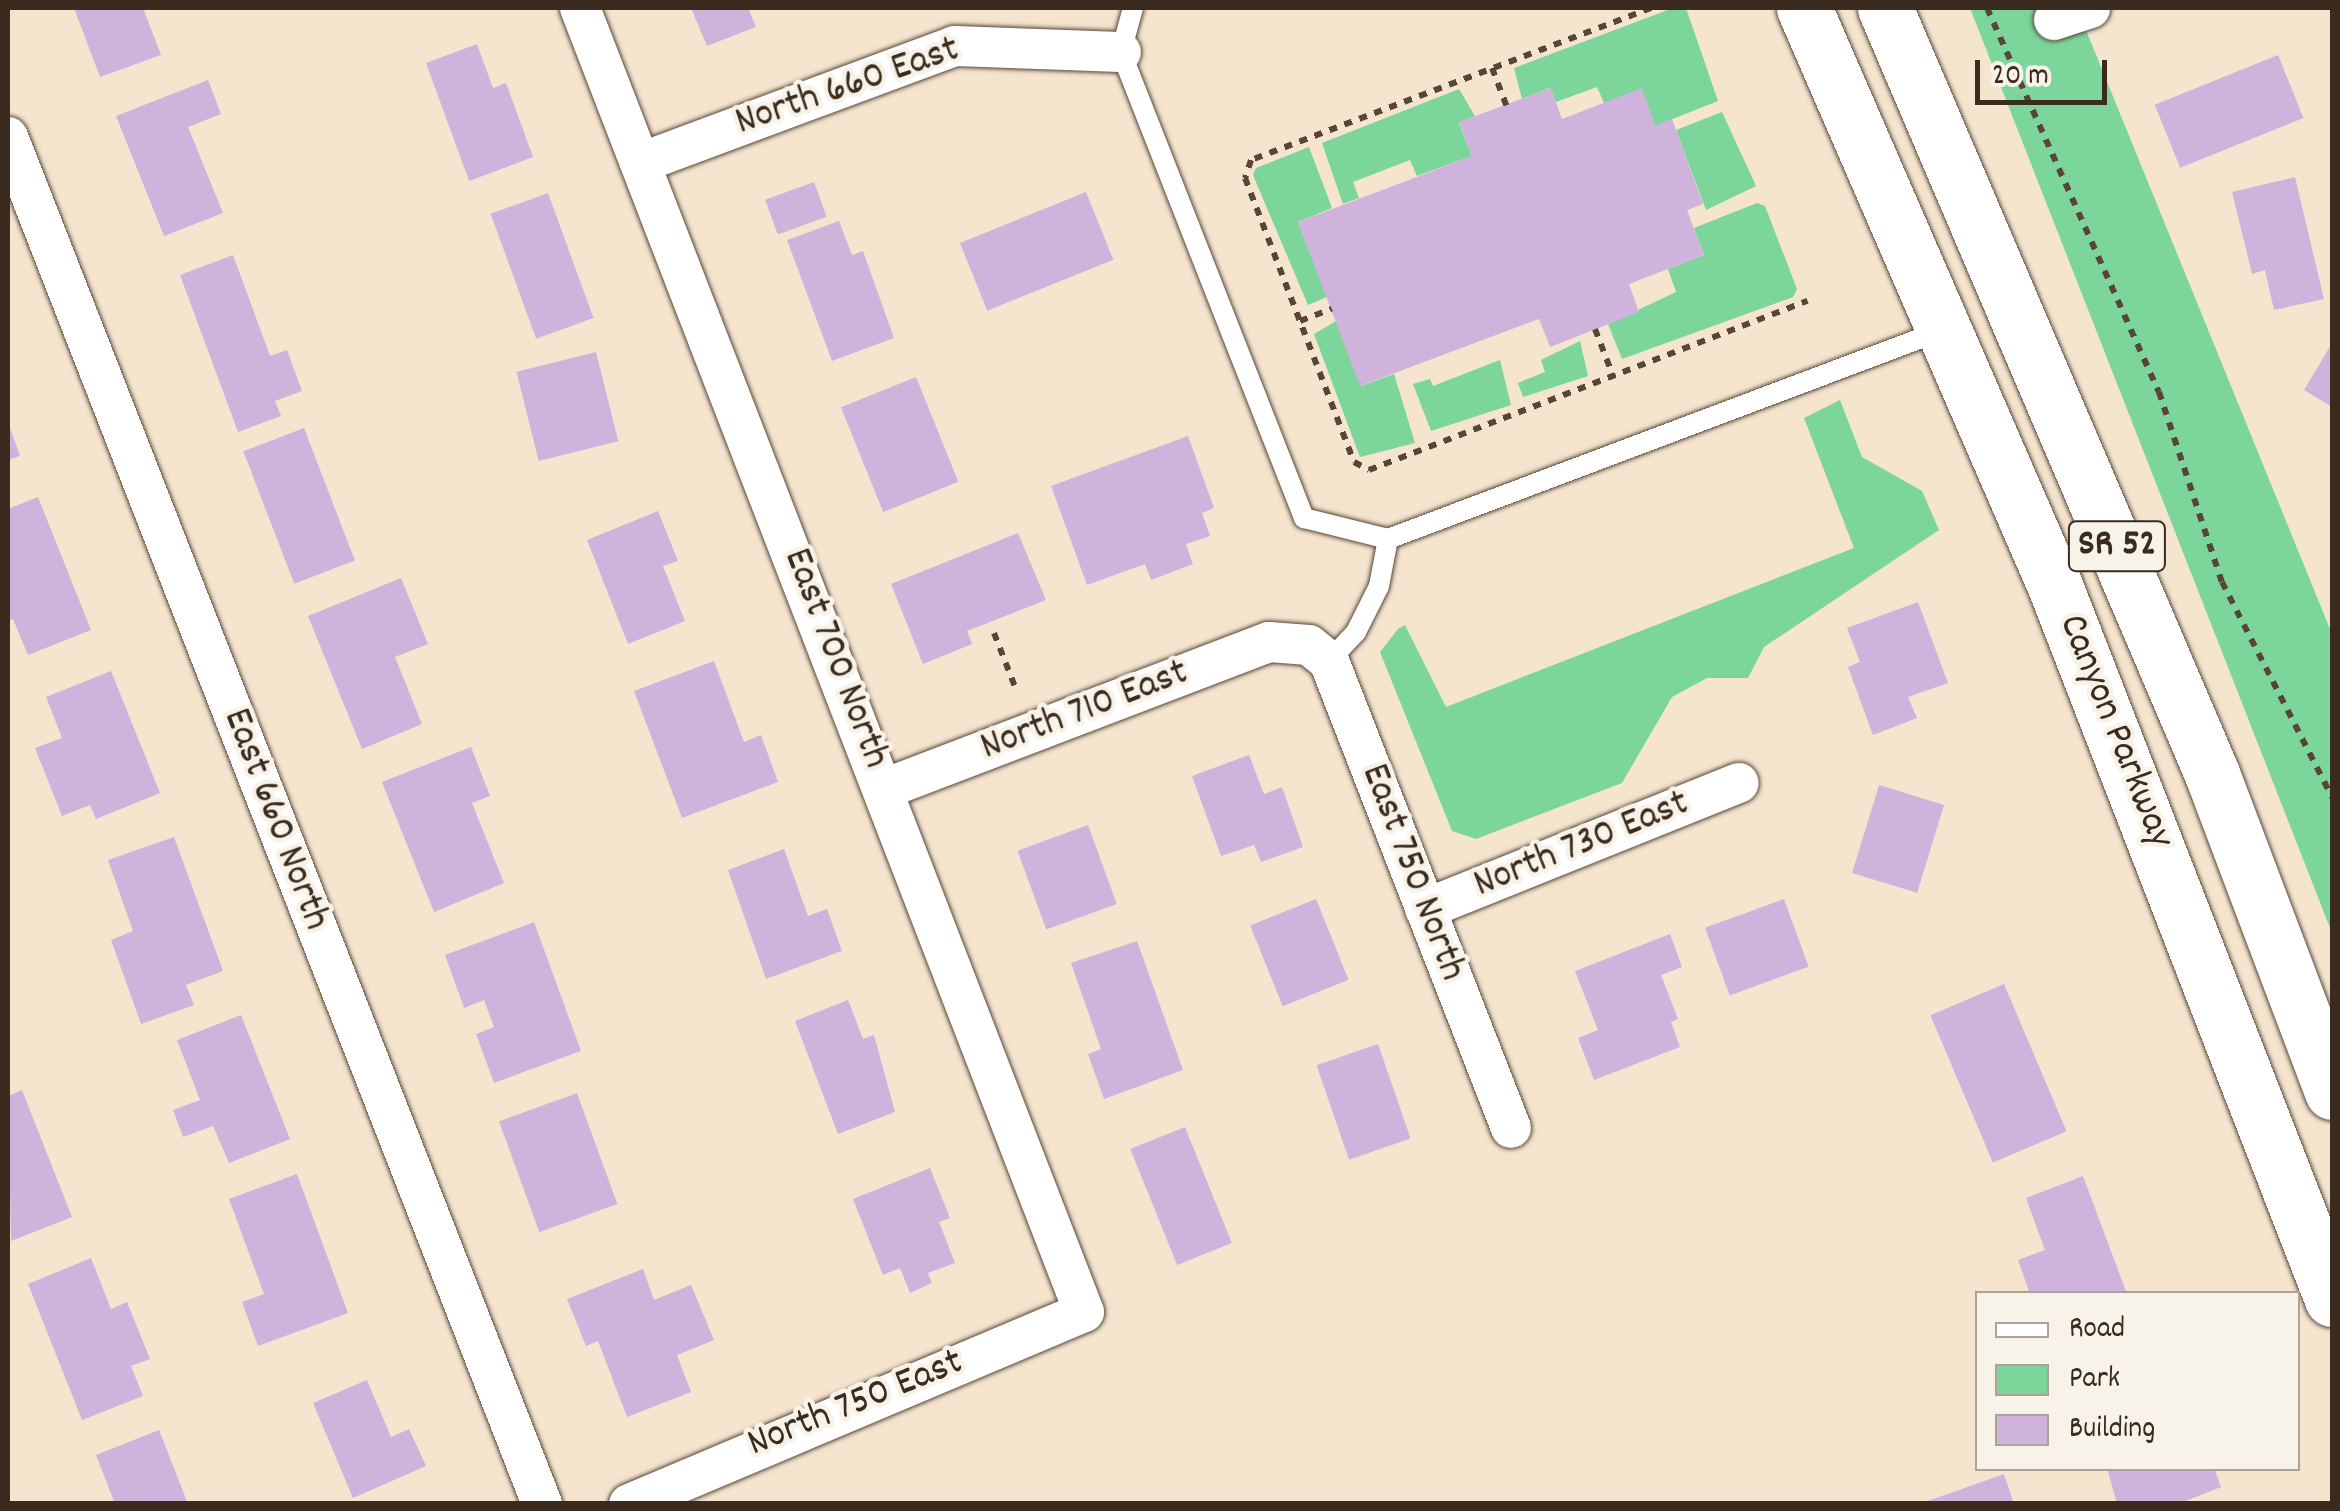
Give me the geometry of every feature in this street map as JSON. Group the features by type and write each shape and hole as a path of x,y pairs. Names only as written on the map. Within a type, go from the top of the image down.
{"highway":[{"name":"Canyon Parkway","path":"1804,8 1947,328 2144,805 2332,1299"},
{"name":"Canyon Parkway","path":"1885,8 2212,774 2332,1092"}],"street":[{"name":"East 700 North","path":"580,8 1084,1312"},
{"name":"North 660 East","path":"640,164 955,46 1121,52"},
{"name":"East 660 North","path":"8,137 542,1504"},
{"name":"North 710 East","path":"884,788 1269,642 1309,645 1329,661"},
{"name":"East 750 North","path":"1329,661 1511,1128"},
{"name":"North 730 East","path":"1424,909 1740,783"},
{"name":"North 750 East","path":"630,1504 1084,1312"}],"lane":[{"path":"1133,8 1121,52 1304,518 1388,539 1947,328"},
{"path":"1329,661 1364,616 1388,539"}],"path":[{"path":"1651,8 1251,160 1245,178 1354,462 1369,470 1808,301"},
{"path":"1987,8 2159,392 2222,582 2332,797"},
{"path":"1492,68 1506,105"},
{"path":"1300,320 1332,309"},
{"path":"1595,329 1613,376"},
{"path":"994,633 1017,692"}],"green space":[{"path":"1673,8 1686,8 1718,101 1655,126 1641,89 1604,103 1597,87 1556,102 1550,88 1522,99 1514,68"},
{"path":"1970,8 2077,8 2332,634 2332,933"},
{"path":"1459,89 1475,116 1459,123 1472,156 1417,176 1410,160 1353,182 1359,198 1343,204 1322,143"},
{"path":"1722,112 1756,186 1706,210 1676,130"},
{"path":"1309,147 1332,208 1298,222 1327,297 1308,305 1253,175 1256,168"},
{"path":"1757,203 1765,206 1797,289 1793,297 1622,359 1608,324 1676,292 1668,269 1704,255 1694,228"},
{"path":"1336,321 1361,386 1394,374 1415,443 1360,457 1314,334"},
{"path":"1580,341 1588,376 1523,397 1518,383 1545,372 1541,360"},
{"path":"1500,360 1511,405 1431,431 1413,384 1430,379 1433,386"},
{"path":"1840,400 1862,457 1922,491 1939,530 1764,647 1748,678 1707,678 1672,697 1622,783 1476,839 1452,831 1380,652 1398,629 1405,625 1446,707 1854,548 1804,418"}],"building":[{"path":"74,8 143,8 161,55 100,77"},
{"path":"691,8 748,8 756,27 707,46"},
{"path":"477,44 493,88 506,83 533,157 469,181 426,63"},
{"path":"2278,55 2303,118 2180,168 2155,105"},
{"path":"208,80 221,114 188,127 223,213 164,236 116,116"},
{"path":"1551,88 1562,119 1642,88 1655,126 1672,119 1703,204 1687,210 1704,255 1629,284 1639,312 1550,347 1539,319 1360,386 1298,222 1472,156 1459,122"},
{"path":"2295,177 2324,299 2274,310 2265,270 2252,274 2232,192"},
{"path":"814,182 827,217 778,235 765,200"},
{"path":"1086,192 1113,260 987,311 960,243"},
{"path":"548,193 593,318 536,339 491,214"},
{"path":"839,221 852,255 863,251 894,338 832,361 787,240"},
{"path":"233,255 270,356 287,350 302,391 275,401 281,416 238,432 180,275"},
{"path":"2332,343 2332,407 2304,390"},
{"path":"596,352 618,441 539,461 516,372"},
{"path":"916,377 958,482 883,512 841,407"},
{"path":"8,422 20,456 8,460"},
{"path":"304,428 355,561 294,584 243,451"},
{"path":"1188,436 1214,508 1202,513 1210,536 1186,544 1193,564 1151,580 1145,564 1087,585 1051,486"},
{"path":"38,497 91,630 28,655 13,619 8,621 8,509"},
{"path":"658,511 678,561 663,566 685,621 628,644 587,540"},
{"path":"1018,533 1046,600 967,631 972,644 923,664 891,584"},
{"path":"401,578 428,644 395,657 422,724 362,749 308,616"},
{"path":"1918,602 1948,683 1908,697 1917,718 1873,735 1848,667 1860,662 1847,628"},
{"path":"714,661 744,742 761,735 778,782 682,818 634,691"},
{"path":"111,671 160,793 96,819 90,805 62,816 35,748 62,738 46,697"},
{"path":"471,747 490,796 472,803 504,883 434,912 382,782"},
{"path":"1249,755 1264,794 1282,787 1303,847 1261,862 1254,845 1221,856 1192,776"},
{"path":"1879,785 1944,805 1917,893 1852,873"},
{"path":"1088,825 1117,904 1046,930 1018,851"},
{"path":"174,837 223,971 186,985 194,1005 141,1024 111,940 133,931 108,860"},
{"path":"784,849 808,916 827,909 842,951 766,979 728,870"},
{"path":"1316,899 1349,980 1283,1006 1250,926"},
{"path":"1784,899 1809,967 1730,995 1705,928"},
{"path":"534,922 581,1051 494,1083 476,1034 494,1027 484,1000 464,1008 445,955"},
{"path":"1670,934 1682,967 1661,975 1678,1019 1671,1022 1680,1047 1594,1080 1578,1038 1598,1030 1575,971"},
{"path":"1137,941 1183,1070 1104,1099 1088,1054 1101,1049 1071,963"},
{"path":"2004,984 2067,1131 1993,1163 1930,1015"},
{"path":"848,1000 863,1039 874,1035 895,1112 838,1134 795,1021"},
{"path":"241,1015 290,1139 229,1163 213,1126 183,1137 173,1110 200,1100 177,1040"},
{"path":"1378,1044 1411,1139 1349,1160 1317,1065"},
{"path":"22,1090 72,1217 11,1241 8,1096"},
{"path":"577,1093 617,1204 539,1232 499,1121"},
{"path":"1185,1127 1232,1243 1177,1265 1130,1149"},
{"path":"930,1168 950,1218 939,1222 955,1263 928,1273 932,1283 910,1293 900,1268 883,1275 853,1199"},
{"path":"297,1174 348,1313 258,1346 242,1302 264,1294 229,1199"},
{"path":"2083,1176 2126,1291 2029,1291 2018,1260 2045,1250 2026,1198"},
{"path":"91,1258 111,1309 127,1302 150,1359 131,1366 143,1396 82,1420 28,1284"},
{"path":"643,1269 654,1300 691,1285 714,1340 677,1355 691,1392 627,1417 598,1341 586,1346 567,1299"},
{"path":"367,1380 391,1437 409,1429 426,1466 353,1498 313,1403"},
{"path":"159,1430 188,1504 115,1504 96,1455"},
{"path":"2108,1471 2215,1471 2221,1487 2178,1504 2117,1504"},
{"path":"2004,1474 2014,1504 1922,1503"}]}
